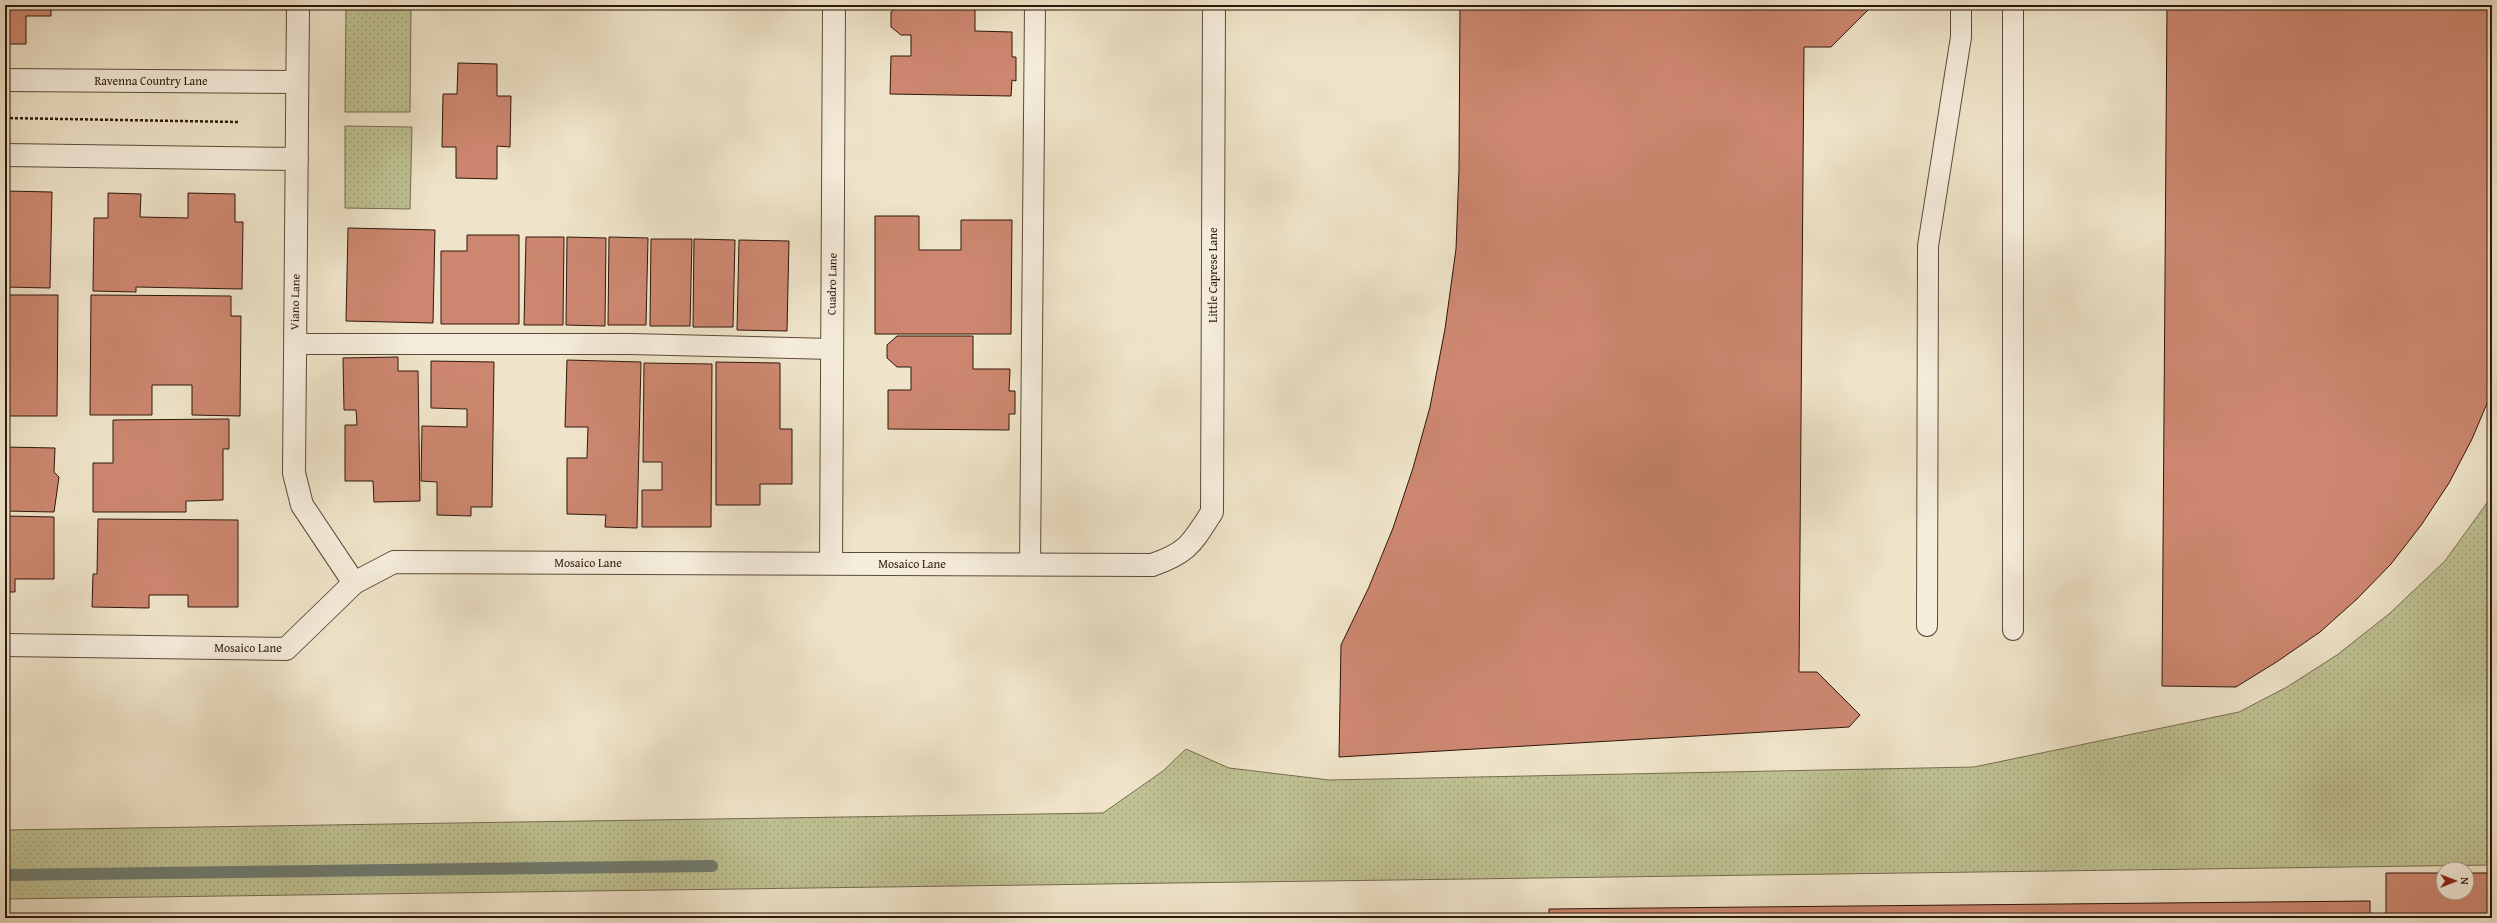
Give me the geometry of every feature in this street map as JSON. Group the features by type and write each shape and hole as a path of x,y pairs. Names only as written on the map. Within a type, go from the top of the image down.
{"street":[{"name":"Viano Lane","path":"298,5 294,473 302,505 354,583"},
{"name":"Cuadro Lane","path":"831,564 834,5"},
{"name":"Little Caprese Lane","path":"1195,540 1212,512 1214,5"},
{"name":"Ravenna Country Lane","path":"5,80 297,82"},
{"path":"5,155 297,159"},
{"name":"Mosaico Lane","path":"5,645 286,649 354,583 394,562 1152,565 1175,557 1195,540"}],"lane":[{"path":"1030,565 1035,5"},
{"path":"1927,626 1928,246 1961,37 1961,5"},
{"path":"2013,5 2013,630"},
{"path":"295,344 630,344 832,349"}],"path":[{"path":"5,118 238,122"}],"green space":[{"path":"346,5 411,5 410,112 345,112"},
{"path":"345,126 412,127 410,209 345,208"},
{"path":"2492,496 2492,865 2475,865 2475,861 2435,861 2435,866 5,899 5,830 1103,813 1163,771 1186,749 1229,768 1329,780 1974,767 2239,712 2287,687 2337,655 2389,614 2445,561"}],"building":[{"path":"5,5 51,5 51,16 26,16 26,44 5,44"},
{"path":"898,5 975,5 975,31 1012,32 1012,57 1016,57 1016,81 1012,80 1011,96 890,94 891,56 911,56 911,35 901,35 891,27 891,12"},
{"path":"1460,5 1872,6 1831,47 1804,47 1799,672 1817,672 1860,715 1849,727 1339,757 1341,645 1369,587 1393,528 1413,468 1430,407 1445,329 1456,249 1459,169"},
{"path":"2167,5 2492,5 2491,394 2472,439 2449,483 2422,524 2391,564 2357,599 2320,632 2278,661 2236,687 2162,686"},
{"path":"458,63 497,64 497,96 511,96 510,147 497,146 497,179 456,178 456,147 442,147 443,94 457,94"},
{"path":"5,191 52,192 50,288 5,287"},
{"path":"108,193 141,194 140,217 188,218 188,193 235,194 235,222 243,222 242,289 136,287 136,292 93,291 94,218 108,218"},
{"path":"875,216 919,216 919,250 961,250 961,220 1012,220 1011,334 875,334"},
{"path":"348,228 435,230 433,323 346,321"},
{"path":"467,235 519,235 519,324 441,324 441,251 467,251"},
{"path":"526,237 564,237 563,325 524,325"},
{"path":"567,237 606,238 605,326 566,325"},
{"path":"609,237 648,238 646,325 608,325"},
{"path":"651,239 692,239 690,326 650,326"},
{"path":"694,239 735,240 733,327 693,327"},
{"path":"739,240 789,241 787,331 737,330"},
{"path":"5,295 58,295 57,416 5,416"},
{"path":"91,295 231,296 231,316 241,316 240,416 192,415 192,385 152,385 152,415 90,415"},
{"path":"897,336 973,336 973,369 1010,369 1009,391 1015,391 1015,414 1009,414 1009,430 888,429 888,390 911,390 911,367 897,367 887,358 887,345"},
{"path":"398,357 398,371 418,371 420,501 374,502 373,481 345,481 345,425 357,425 356,410 344,410 343,358"},
{"path":"567,360 641,362 637,528 605,527 606,515 567,514 567,458 587,458 588,427 565,427"},
{"path":"431,361 494,362 492,507 471,507 471,516 437,515 437,482 421,481 422,426 467,427 467,409 431,408"},
{"path":"716,362 780,363 780,429 792,429 792,484 760,484 760,505 716,505"},
{"path":"644,363 712,364 711,527 642,527 642,490 662,490 662,462 643,462"},
{"path":"229,419 229,449 223,449 223,500 186,501 186,512 93,512 93,463 113,463 113,420"},
{"path":"5,447 55,448 54,472 59,477 54,512 5,511"},
{"path":"5,516 54,517 54,579 15,579 15,592 5,592"},
{"path":"98,519 238,520 238,607 188,607 188,595 149,595 149,608 92,607 93,574 97,574"},
{"path":"2386,873 2435,873 2435,901 2475,901 2475,873 2492,873 2492,918 2386,918"},
{"path":"2370,901 2370,918 1549,918 1549,909"}],"waterway":[{"path":"5,875 712,866"}]}
